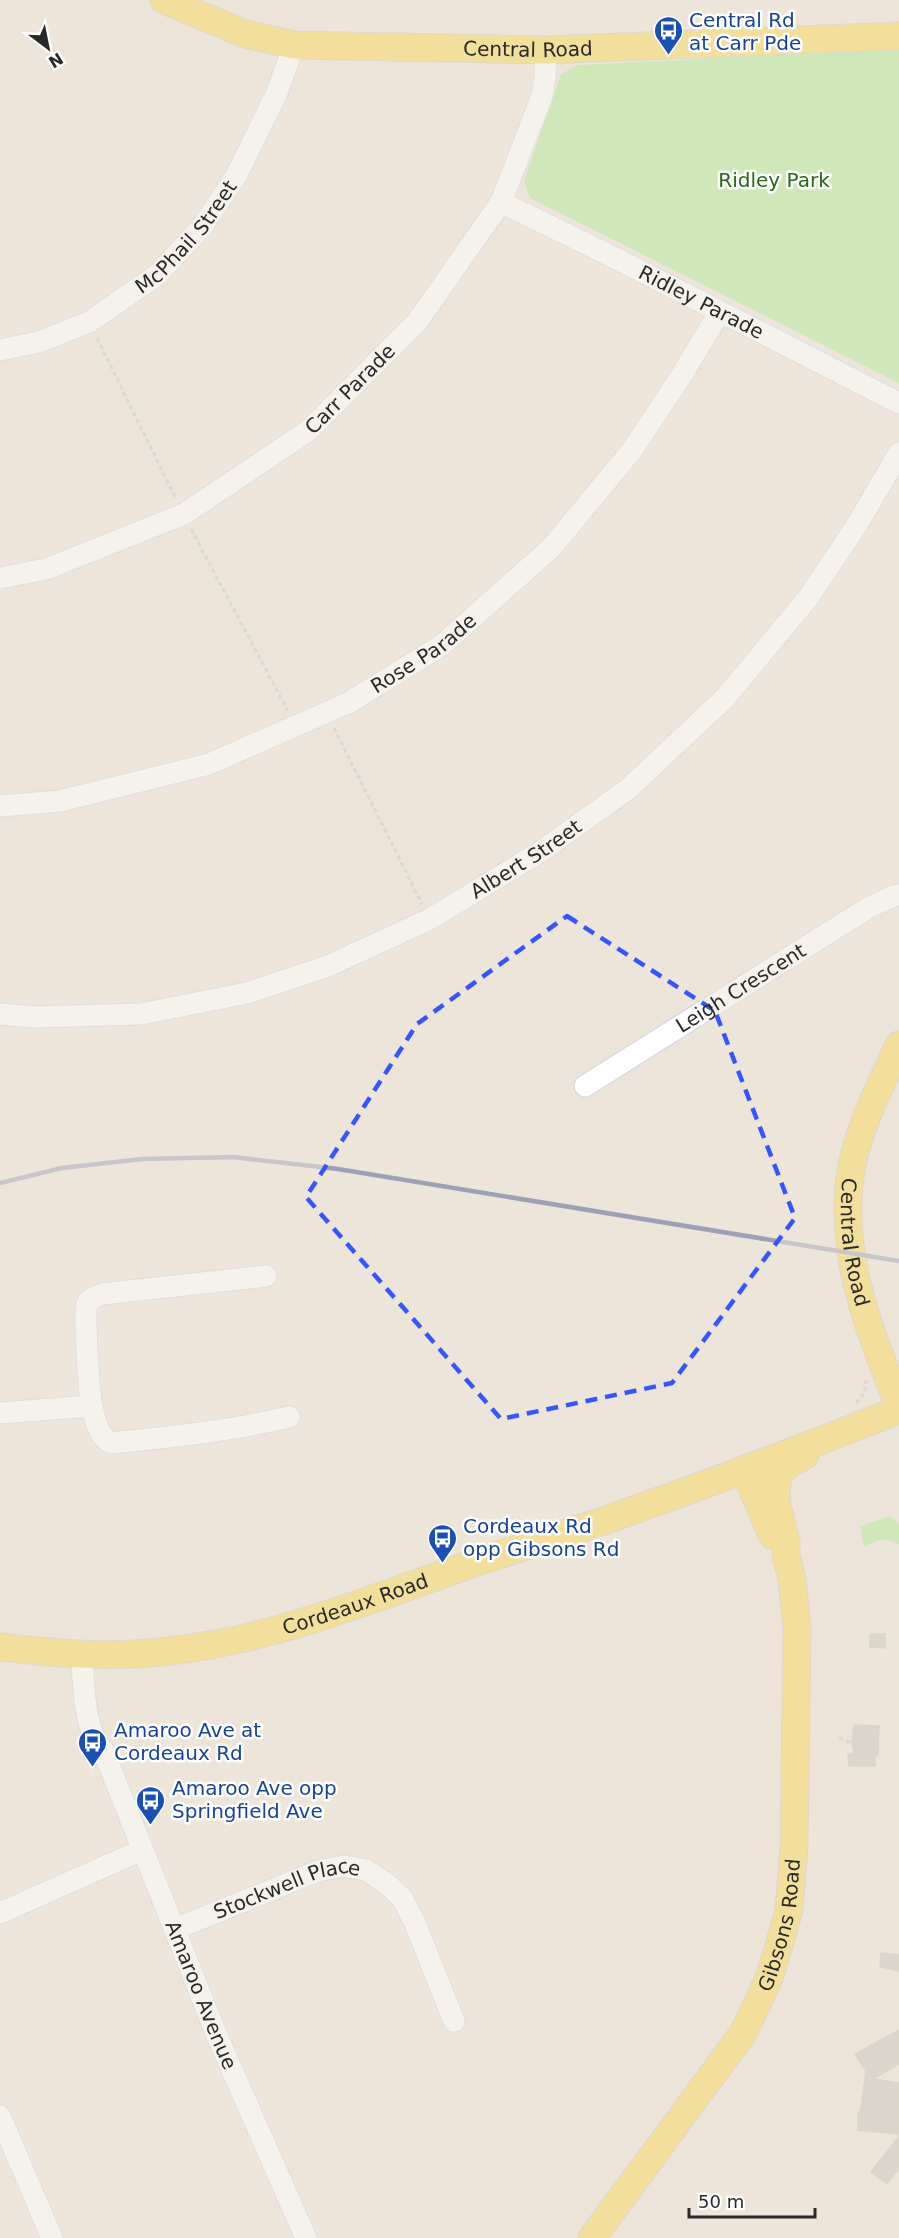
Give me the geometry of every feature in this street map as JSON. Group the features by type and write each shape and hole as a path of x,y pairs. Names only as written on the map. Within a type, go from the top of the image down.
{"main road":[{"name":"Central Road","path":"167,0 246,33 294,45 546,50 899,36"},
{"name":"Central Road","path":"899,1045 867,1122 853,1163 849,1185 848,1232 857,1287 899,1408"},
{"name":"Cordeaux Road","path":"0,1647 89,1655 170,1651 243,1638 297,1625 596,1523 744,1469 853,1417 899,1408"},
{"name":"Gibsons Road","path":"592,2238 744,2032 769,1978 789,1909 794,1848 797,1669 796,1606 786,1556 786,1541 777,1505 776,1488 779,1474 787,1465 840,1439 853,1417"},
{"name":"Gibsons Road","path":"744,1469 776,1542 786,1556"}],"street":[{"name":"McPhail Street","path":"0,350 39,342 89,322 157,275 202,227 236,176 276,95 294,45"},
{"name":"Carr Parade","path":"0,578 46,569 183,514 308,431 417,322 501,202 542,96 546,50"},
{"name":"Ridley Parade","path":"501,202 899,403"},
{"name":"Rose Parade","path":"0,806 60,801 210,764 351,702 442,645 552,547 633,449 719,313"},
{"name":"Albert Street","path":"0,1014 35,1017 141,1014 247,993 328,966 430,919 540,852 628,789 725,698 808,598 855,528 899,453"},
{"name":"Leigh Crescent","path":"585,1086 868,908 899,895"},
{"path":"266,1276 102,1294 92,1298 87,1304 86,1319 91,1406 101,1435 111,1443 193,1435 252,1426 289,1417"},
{"path":"0,1413 91,1406"},
{"name":"Amaroo Avenue","path":"89,1655 104,1742 103,1750 236,2082 306,2238"},
{"path":"0,1913 142,1850"},
{"name":"Stockwell Place","path":"175,1929 318,1871 344,1866 366,1870 387,1884 402,1898 454,2021"},
{"path":"0,2116 52,2238"}],"path":[{"path":"89,322 183,514 296,726"},
{"path":"327,713 430,919"},
{"path":"853,1417 866,1383"},
{"path":"839,1738 852,1743"}],"highlighted area":[{"path":"567,916 715,1011 795,1218 672,1383 501,1419 306,1197 417,1024"}],"green space":[{"name":"Ridley Park","path":"899,49 899,383 530,198 524,181 561,74 578,65"},
{"path":"890,1516 899,1523 899,1544 883,1539 864,1546 860,1526"}],"building":[{"path":"870,1634 885,1634 885,1648 870,1647"},
{"path":"854,1725 879,1726 878,1756 875,1756 875,1766 849,1766 848,1754 854,1753 852,1742"},
{"path":"881,1953 899,1955 899,1971 880,1967"},
{"path":"899,2030 899,2064 873,2079 899,2083 899,2134 858,2130 858,2113 861,2108 866,2071 855,2054"},
{"path":"899,2136 899,2168 887,2184 871,2172"}],"railway":[{"path":"0,1183 62,1168 142,1159 233,1157 338,1169 899,1261"}],"place":[{"name":"Central Rd at Carr Pde","path":"668,56"},
{"name":"Cordeaux Rd opp Gibsons Rd","path":"442,1564"},
{"name":"Amaroo Ave at Cordeaux Rd","path":"93,1768"},
{"name":"Amaroo Ave opp Springfield Ave","path":"151,1826"}]}
